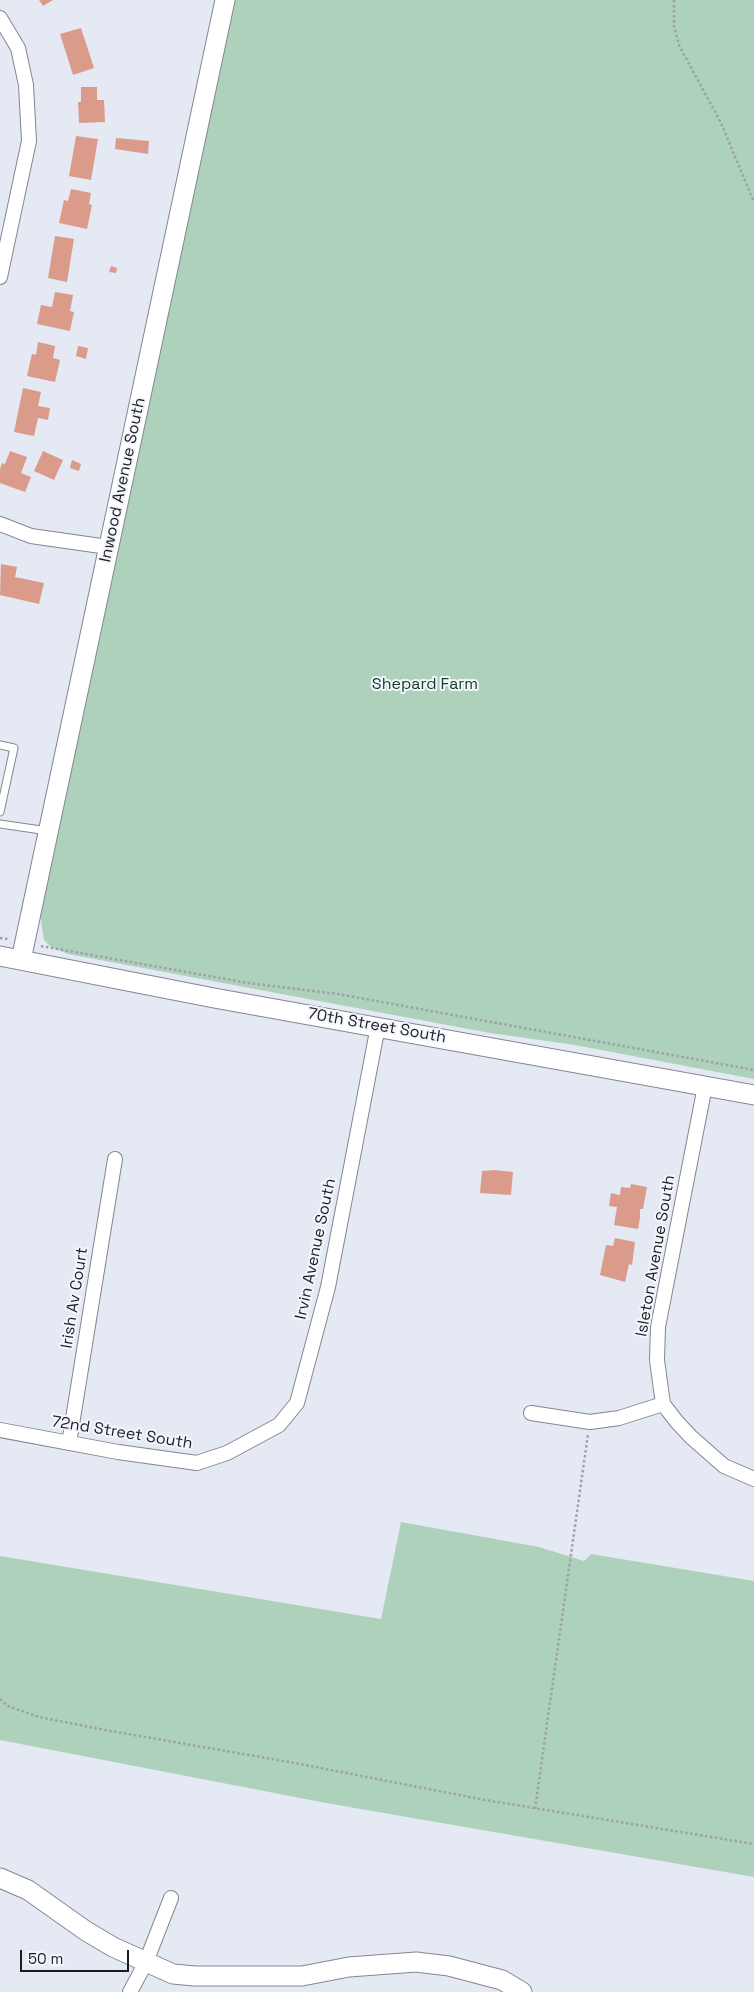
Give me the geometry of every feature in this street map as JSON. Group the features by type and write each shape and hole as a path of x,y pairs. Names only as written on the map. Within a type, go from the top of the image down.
{"street":[{"name":"Inwood Avenue South","path":"21,960 225,0"},
{"path":"0,18 18,48 26,85 30,141 0,277"},
{"path":"0,524 31,536 108,548"},
{"name":"70th Street South","path":"0,956 214,998 754,1095"},
{"name":"Irvin Avenue South","path":"236,1448 279,1425 297,1403 328,1287 378,1026"},
{"name":"Isleton Avenue South","path":"663,1404 658,1360 658,1327 705,1086"},
{"name":"Irish Av Court","path":"69,1443 115,1159"},
{"path":"531,1413 590,1422 619,1418 663,1404 691,1437 724,1466 754,1479"},
{"name":"72nd Street South","path":"0,1430 118,1452 197,1463 236,1448"},
{"path":"0,1878 28,1890 86,1931 113,1947 173,1974 196,1976 302,1976 349,1968 416,1962 449,1966 502,1980 522,1992"},
{"path":"130,1992 146,1962 171,1898"}],"lane":[{"path":"0,745 14,748 3,785 0,812"},
{"path":"0,824 48,831"}],"path":[{"path":"674,0 674,26 679,45 721,124 754,202"},
{"path":"63,950 248,983 357,997 754,1070"},
{"path":"535,1809 590,1422"},
{"path":"0,1699 8,1706 40,1717 96,1728 295,1763 535,1809 754,1844"}],"green space":[{"name":"Shepard Farm","path":"232,0 754,0 754,1079 575,1045 490,1033 68,954 51,947 44,940 40,913"},
{"path":"401,1522 539,1547 584,1561 591,1554 754,1581 754,1877 326,1803 0,1740 0,1556 381,1619"}],"building":[{"path":"39,0 53,0 43,6"},
{"path":"81,28 94,68 73,75 60,34"},
{"path":"81,87 97,87 97,100 104,100 105,122 79,123 78,102 81,102"},
{"path":"76,136 98,139 91,180 69,176"},
{"path":"116,138 149,141 148,154 115,149"},
{"path":"71,189 91,193 89,204 92,205 87,229 59,223 64,200 68,201"},
{"path":"55,236 74,239 67,282 48,278"},
{"path":"111,266 117,268 116,273 109,272"},
{"path":"55,292 73,295 70,311 74,312 70,331 37,324 41,305 52,307"},
{"path":"38,342 55,346 53,358 60,360 55,382 27,376 32,354 36,355"},
{"path":"78,346 88,348 86,359 76,356"},
{"path":"23,388 41,392 38,406 50,408 48,420 38,418 34,436 14,432"},
{"path":"10,451 27,457 21,473 31,477 25,492 0,483 0,469 2,463 5,464"},
{"path":"43,451 63,460 54,480 34,471"},
{"path":"72,460 81,464 79,471 70,468"},
{"path":"1,564 17,567 15,577 44,583 39,604 0,595"},
{"path":"482,1171 513,1172 511,1195 480,1193"},
{"path":"631,1184 647,1187 643,1209 640,1209 638,1229 614,1225 617,1207 609,1206 611,1193 620,1195 621,1187 630,1188"},
{"path":"615,1238 635,1242 632,1265 629,1264 625,1282 600,1275 606,1245 613,1246"}]}
